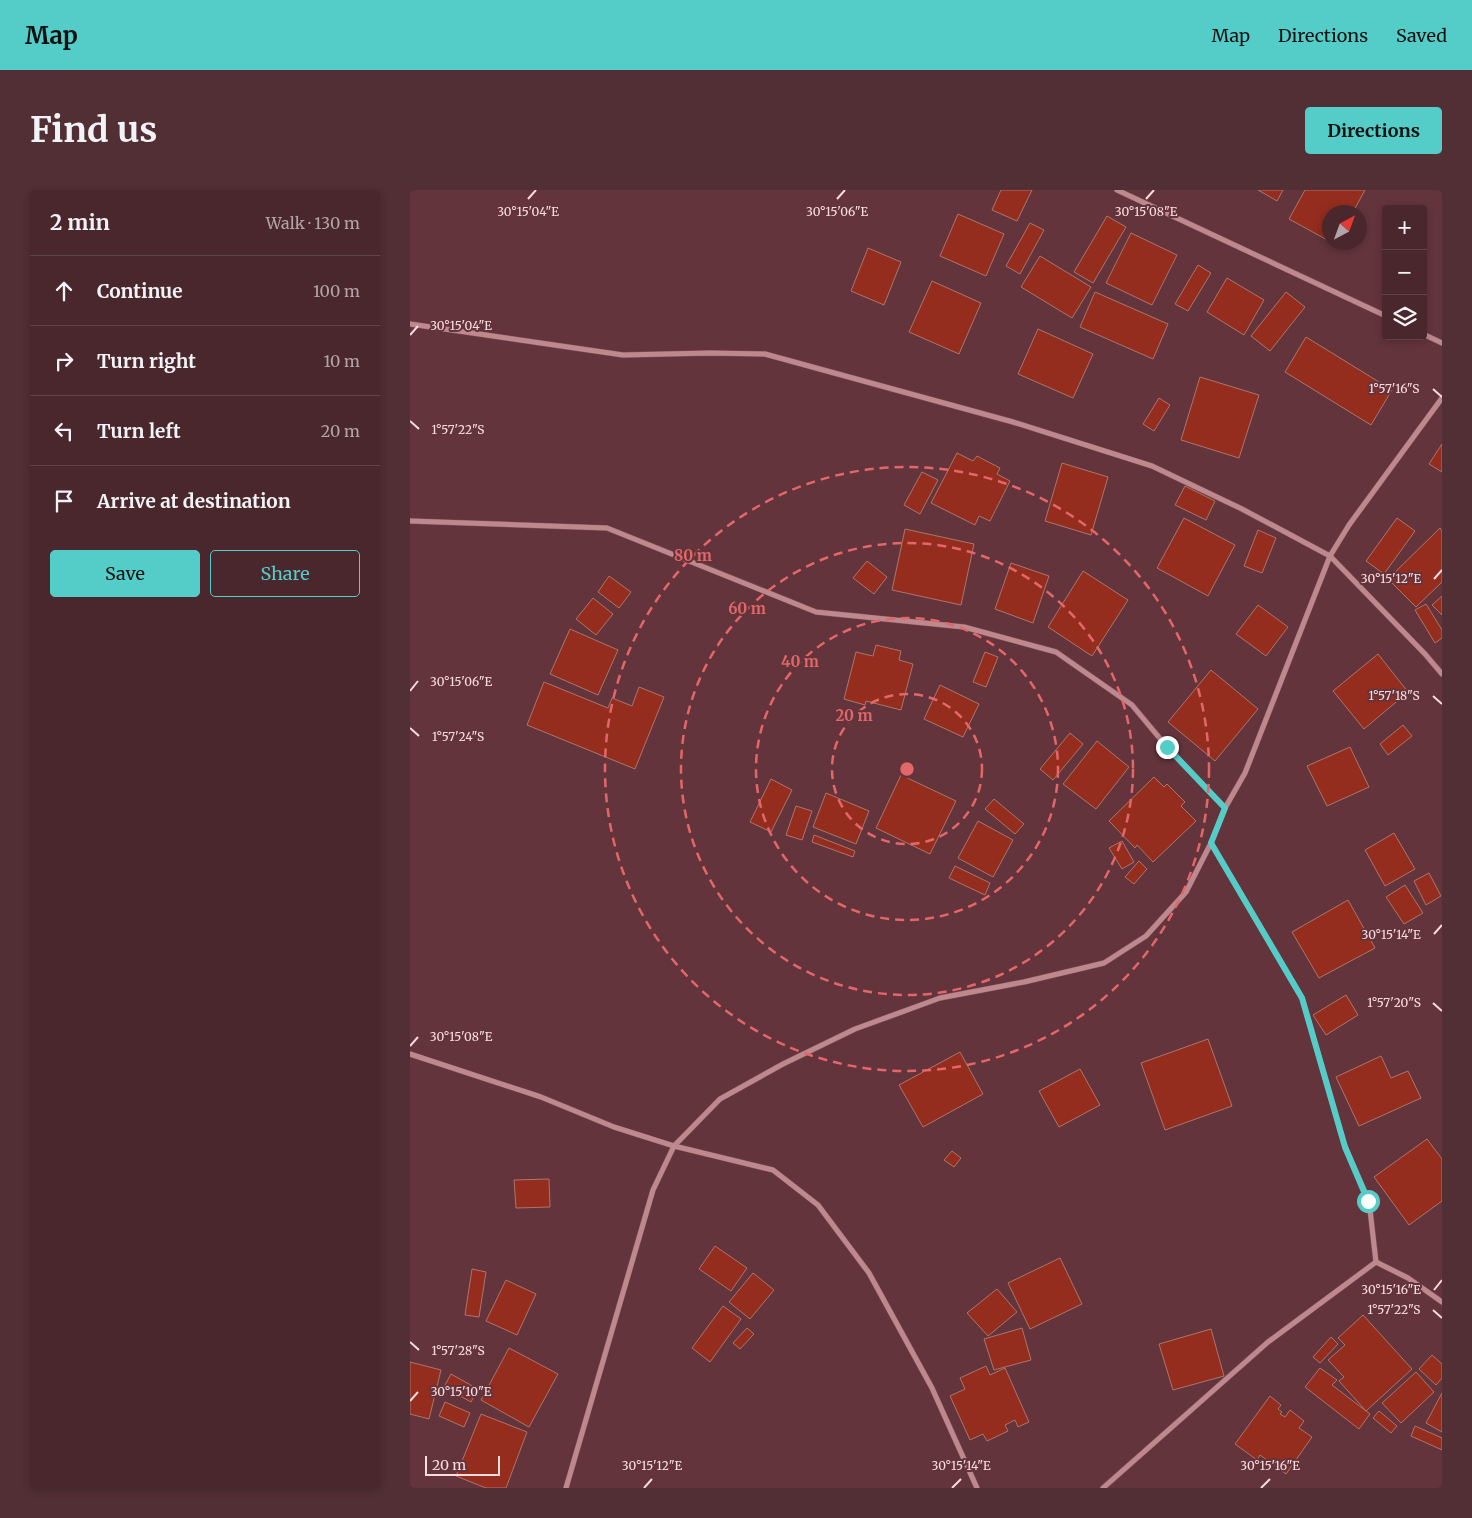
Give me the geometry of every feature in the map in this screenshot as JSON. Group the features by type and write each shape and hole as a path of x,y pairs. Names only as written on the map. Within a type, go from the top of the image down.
{"street":[{"path":"1117,190 1382,314"},
{"path":"410,324 623,355 766,354 1013,422 1152,466 1242,509 1330,556 1442,674"},
{"path":"1427,336 1442,343"},
{"path":"566,1488 653,1190 674,1146 720,1098 783,1064 855,1029 940,998 1024,982 1104,963 1146,936 1186,892 1211,843 1225,808 1245,773 1330,556 1349,525 1442,398"},
{"path":"410,521 607,528 816,612 964,627 1056,652 1132,705 1167,747 1225,808"},
{"path":"1211,843 1302,998 1345,1147 1368,1201 1376,1262"},
{"path":"410,1054 541,1097 614,1127 674,1146 773,1170 818,1206 869,1273 932,1388 977,1488"},
{"path":"1376,1262 1408,1278 1442,1302"},
{"path":"1103,1488 1268,1342 1376,1262"}],"building":[{"path":"1001,190 1032,190 1017,221 992,210"},
{"path":"1258,190 1283,190 1277,201"},
{"path":"1305,190 1365,190 1357,205 1322,205 1322,237 1289,219"},
{"path":"958,214 1004,234 986,276 940,256"},
{"path":"1107,216 1126,227 1093,283 1074,272"},
{"path":"1030,223 1044,230 1020,274 1006,266"},
{"path":"1131,233 1177,255 1152,305 1106,283"},
{"path":"868,248 901,262 884,305 851,291"},
{"path":"1040,256 1091,287 1072,318 1021,287"},
{"path":"1198,265 1211,273 1188,311 1175,304"},
{"path":"1227,278 1264,300 1244,335 1207,312"},
{"path":"932,281 981,303 959,354 909,332"},
{"path":"1095,292 1168,324 1153,359 1080,327"},
{"path":"1286,292 1305,307 1270,351 1251,336"},
{"path":"1038,329 1093,354 1073,398 1018,374"},
{"path":"1306,337 1392,390 1371,425 1285,372"},
{"path":"1200,377 1259,395 1239,458 1181,440"},
{"path":"1159,398 1170,405 1154,431 1143,424"},
{"path":"1442,444 1442,472 1429,464"},
{"path":"957,453 973,461 977,456 1000,468 997,474 1010,481 990,521 979,516 975,525 931,503"},
{"path":"1062,463 1108,477 1091,535 1045,521"},
{"path":"922,472 938,480 920,514 904,505"},
{"path":"1185,486 1215,501 1206,520 1175,505"},
{"path":"1184,518 1235,545 1208,596 1157,568"},
{"path":"1397,518 1415,531 1384,574 1366,561"},
{"path":"1440,528 1442,531 1442,582 1416,607 1388,579"},
{"path":"905,529 974,544 961,605 892,590"},
{"path":"1258,530 1276,538 1262,573 1244,566"},
{"path":"867,561 887,577 874,594 853,578"},
{"path":"1011,563 1049,576 1033,623 995,609"},
{"path":"1083,571 1128,600 1092,656 1048,627"},
{"path":"609,576 631,592 619,608 598,592"},
{"path":"1442,596 1442,615 1432,605"},
{"path":"593,598 613,614 596,635 576,619"},
{"path":"1426,604 1442,630 1442,638 1435,643 1415,610"},
{"path":"1258,605 1288,627 1266,656 1236,634"},
{"path":"570,629 618,650 598,695 550,674"},
{"path":"876,645 901,651 899,660 913,664 901,710 866,701 865,705 844,699 856,652 873,656"},
{"path":"985,652 998,657 986,687 973,682"},
{"path":"1378,654 1408,692 1364,729 1333,691"},
{"path":"1211,670 1258,709 1215,761 1168,722"},
{"path":"544,682 608,708 612,698 632,706 639,687 664,697 635,769 527,725"},
{"path":"940,685 979,704 963,737 924,719"},
{"path":"1403,725 1412,736 1388,755 1380,744"},
{"path":"1070,733 1083,744 1053,780 1040,769"},
{"path":"1097,741 1129,767 1096,809 1063,784"},
{"path":"1350,747 1369,787 1327,806 1307,766"},
{"path":"901,775 956,801 930,854 876,828"},
{"path":"1154,777 1164,787 1167,784 1185,802 1181,806 1196,821 1153,862 1137,845 1135,848 1109,821"},
{"path":"771,779 792,790 771,832 750,822"},
{"path":"826,793 869,811 856,844 813,827"},
{"path":"994,799 1024,824 1015,834 985,809"},
{"path":"796,806 812,811 802,840 786,835"},
{"path":"978,821 1013,840 993,877 958,858"},
{"path":"1394,833 1415,869 1385,886 1365,850"},
{"path":"814,835 855,851 853,857 812,842"},
{"path":"1122,841 1134,862 1122,869 1109,848"},
{"path":"1139,861 1147,869 1134,884 1125,877"},
{"path":"955,866 990,883 985,895 949,878"},
{"path":"1429,873 1441,896 1426,905 1414,881"},
{"path":"1405,885 1423,913 1404,924 1386,897"},
{"path":"1348,900 1375,948 1319,978 1292,932"},
{"path":"1346,995 1358,1015 1326,1035 1313,1015"},
{"path":"1208,1039 1232,1106 1165,1130 1141,1063"},
{"path":"960,1052 983,1094 923,1127 899,1085"},
{"path":"1381,1056 1391,1078 1408,1071 1421,1098 1359,1126 1336,1077"},
{"path":"1080,1069 1100,1105 1059,1127 1039,1091"},
{"path":"1427,1139 1442,1159 1442,1201 1409,1225 1374,1177"},
{"path":"952,1151 961,1158 954,1167 944,1160"},
{"path":"549,1179 550,1207 516,1208 514,1180"},
{"path":"715,1246 747,1268 731,1291 699,1269"},
{"path":"1060,1258 1082,1304 1030,1329 1008,1283"},
{"path":"472,1269 486,1272 479,1317 465,1315"},
{"path":"753,1273 774,1290 750,1319 729,1302"},
{"path":"506,1280 536,1294 517,1335 486,1321"},
{"path":"997,1289 1017,1312 988,1336 967,1313"},
{"path":"723,1306 741,1319 710,1362 692,1348"},
{"path":"1363,1315 1412,1369 1366,1411 1339,1381 1344,1377 1328,1360 1345,1345 1338,1338"},
{"path":"747,1328 754,1334 740,1349 733,1343"},
{"path":"1022,1328 1031,1360 994,1370 984,1339"},
{"path":"1211,1329 1224,1376 1173,1390 1159,1344"},
{"path":"1331,1337 1338,1344 1320,1363 1313,1357"},
{"path":"509,1348 558,1374 529,1427 481,1400"},
{"path":"1432,1355 1442,1364 1442,1378 1436,1385 1419,1369"},
{"path":"410,1362 441,1370 429,1419 410,1414"},
{"path":"986,1366 990,1375 1005,1368 1029,1422 1018,1427 1015,1420 1005,1425 1008,1431 987,1441 983,1434 970,1440 950,1396 965,1389 960,1378"},
{"path":"1320,1368 1337,1380 1332,1385 1370,1414 1359,1429 1305,1387"},
{"path":"1416,1372 1434,1392 1401,1423 1382,1403"},
{"path":"451,1374 478,1389 471,1402 444,1387"},
{"path":"1442,1393 1442,1432 1426,1423"},
{"path":"1270,1396 1281,1405 1278,1409 1282,1412 1280,1414 1285,1417 1290,1410 1304,1421 1299,1428 1312,1437 1286,1474 1260,1455 1257,1460 1235,1444"},
{"path":"445,1402 470,1413 464,1427 439,1416"},
{"path":"1379,1411 1397,1426 1391,1433 1373,1418"},
{"path":"481,1414 527,1432 506,1488 486,1488 456,1476"},
{"path":"1415,1426 1442,1438 1442,1450 1411,1436"}],"route":[{"path":"1167,747 1225,808 1211,843 1302,998 1345,1147 1368,1201"}]}
